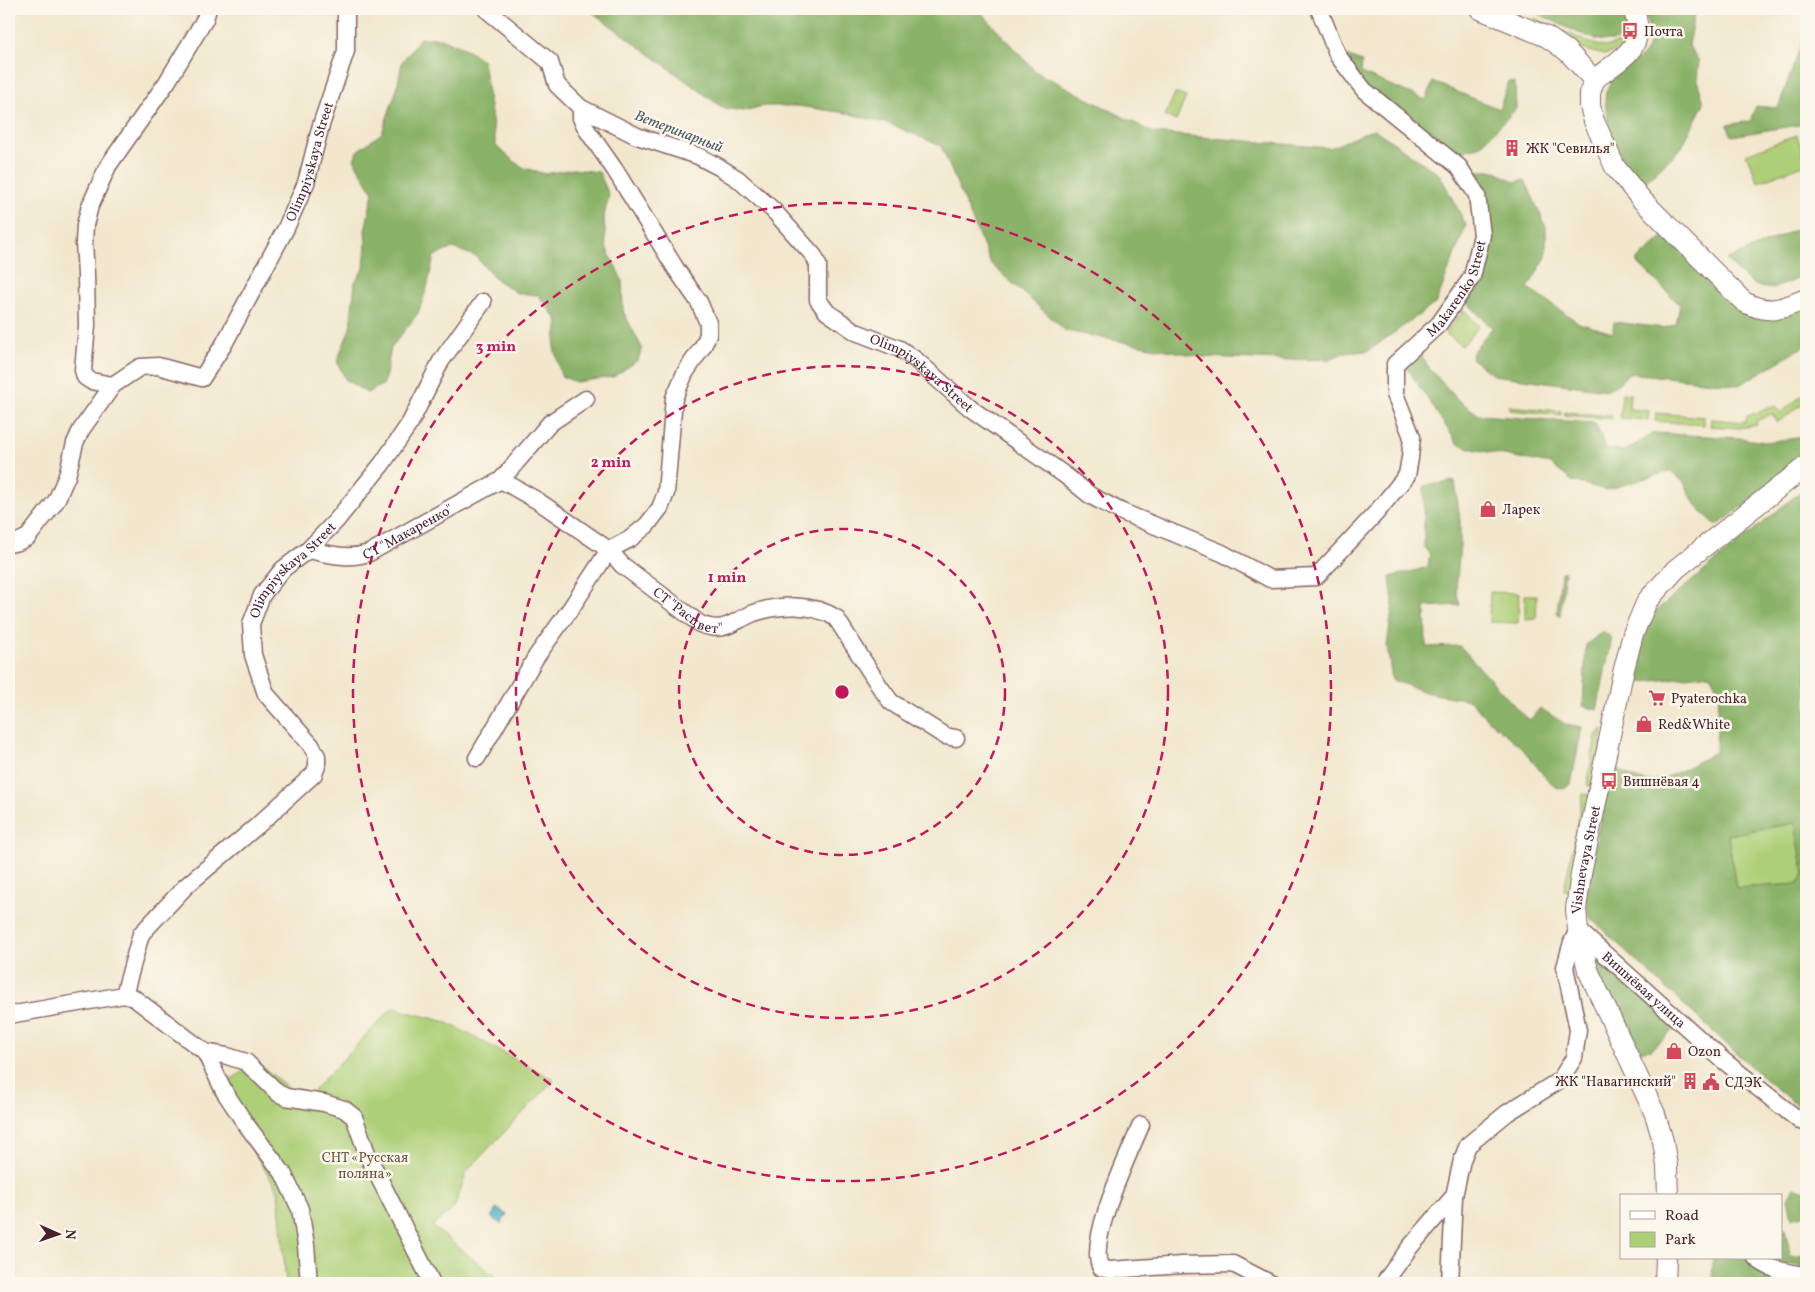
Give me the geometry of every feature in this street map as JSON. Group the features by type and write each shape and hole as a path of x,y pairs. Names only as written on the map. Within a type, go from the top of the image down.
{"street":[{"path":"113,385 91,381 85,377 82,370 86,326 85,225 90,206 108,166 167,82 205,19 208,9"},
{"name":"Olimpiyskaya Street","path":"9,544 28,537 56,501 67,476 81,430 113,385 140,367 158,366 202,378 224,344 286,228 306,183 321,126 346,51 346,9"},
{"name":"Olimpiyskaya Street","path":"486,9 550,62 557,85 581,108 638,136 698,156 738,179 773,210 814,256 818,264 818,300 827,312 856,332 900,349 916,360 970,408 1091,496 1122,512 1222,553 1270,579 1316,577"},
{"name":"Makarenko Street","path":"1316,577 1376,513 1407,475 1412,437 1395,394 1396,364 1439,324 1472,277 1482,235 1477,196 1459,167 1364,90 1338,56 1319,9"},
{"path":"1480,9 1547,37 1567,51 1594,80"},
{"path":"1633,9 1638,28 1635,44 1625,56 1594,80 1590,92 1590,106 1594,121 1615,166 1649,207 1744,302 1765,310 1775,310 1806,299"},
{"name":"Olimpiyskaya Street","path":"477,758 536,656 571,608 609,550 630,539 641,530 660,508 666,493 668,479 674,398 684,373 703,346 708,335 708,323 700,302 671,261 616,170 587,130 581,118 581,108"},
{"name":"Olimpiyskaya Street","path":"124,996 141,934 186,886 272,813 314,774 317,766 317,756 311,745 266,694 252,655 251,624 262,595 283,569 308,550 336,521 382,464 410,423 441,361 483,302"},
{"path":"586,399 550,423 501,480 538,501 609,550"},
{"name":"Vishnevaya Street","path":"1668,1194 1667,1166 1663,1141 1655,1114 1588,970 1578,930 1576,910 1581,874 1622,673 1633,634 1647,601 1676,569 1806,466"},
{"name":"СТ \"Макаренко\"","path":"308,550 358,557 369,553 501,480"},
{"name":"СТ \"Расцвет\"","path":"609,550 622,565 700,624 711,628 722,628 770,608 785,606 825,611 836,618 880,688 891,702 944,736 956,738"},
{"path":"1450,1283 1454,1196 1462,1160 1468,1146 1507,1113 1560,1080 1574,1058 1578,1030 1565,966 1572,942 1578,930"},
{"name":"Вишнёвая улица","path":"1578,930 1724,1060 1800,1121 1806,1123"},
{"path":"9,1014 124,996 134,998 205,1052 224,1091 245,1123 284,1173 300,1209 306,1245 309,1283"},
{"path":"205,1052 246,1062 278,1093 286,1097 344,1109 354,1118 368,1156 432,1283"},
{"path":"1141,1126 1101,1227 1098,1262 1101,1268 1110,1270 1233,1264 1270,1283"},
{"path":"1384,1283 1410,1247 1454,1196"},
{"path":"1664,1283 1666,1260"},
{"path":"1758,1260 1775,1270 1806,1274"}],"green space":[{"path":"588,9 978,9 1035,71 1154,133 1330,148 1374,129 1440,175 1466,225 1436,303 1368,351 1343,353 1330,359 1282,360 1204,357 1066,331 991,264 941,146 890,124 846,113 797,106 763,106 743,111 723,108"},
{"path":"1528,9 1594,9 1600,11 1602,9 1629,15 1628,28 1625,37 1606,41 1578,32"},
{"path":"1643,9 1695,9 1688,45 1699,61 1697,80 1704,103 1682,147 1643,184 1619,153 1612,135 1605,103 1608,87 1616,76 1641,57 1647,50 1649,41 1648,28"},
{"path":"1535,18 1587,42 1605,47 1623,42 1626,48 1604,55 1585,50 1536,28"},
{"path":"1806,32 1806,121 1804,124 1732,136 1727,125 1750,121 1756,106 1778,108"},
{"path":"420,38 441,38 468,50 483,61 496,146 521,167 545,174 573,169 599,172 609,195 604,216 606,247 622,280 623,311 642,348 638,360 613,377 576,382 561,376 554,347 558,321 538,295 517,293 497,280 475,256 453,248 434,256 427,288 418,313 391,348 384,384 367,393 346,380 337,362 350,328 355,282 364,268 365,231 373,192 354,160 357,151 382,133 397,88 402,62"},
{"path":"1341,54 1362,62 1361,73 1426,100 1433,82 1499,109 1509,81 1515,83 1516,109 1479,147 1467,150 1457,156 1367,89"},
{"path":"1175,93 1186,97 1176,121 1165,116"},
{"path":"1797,135 1806,164 1758,182 1746,154"},
{"path":"1477,171 1496,171 1514,182 1525,180 1546,227 1546,257 1528,288 1579,323 1613,333 1614,322 1664,328 1676,324 1680,305 1636,261 1668,232 1735,301 1806,306 1806,343 1800,349 1739,385 1629,373 1619,383 1607,390 1493,375 1471,358 1474,350 1492,328 1465,301 1478,282 1489,233 1485,194"},
{"path":"1806,225 1806,275 1780,286 1763,288 1747,280 1726,260"},
{"path":"1464,310 1479,326 1462,346 1445,333"},
{"path":"1422,344 1422,357 1430,369 1457,399 1479,415 1595,423 1606,448 1625,451 1654,433 1739,438 1765,442 1806,437 1806,458 1717,526 1696,506 1684,482 1670,471 1606,490 1572,481 1550,464 1473,449 1457,443 1405,365"},
{"path":"1622,393 1630,394 1629,409 1649,411 1648,420 1620,418"},
{"path":"1802,395 1806,401 1778,422 1772,414 1756,421 1757,425 1739,428 1710,426 1711,419 1745,422 1747,416 1775,406 1781,413"},
{"path":"1509,406 1561,411 1561,415 1509,410"},
{"path":"1565,412 1612,416 1612,419 1564,415"},
{"path":"1656,413 1704,417 1704,425 1655,421"},
{"path":"1455,481 1460,521 1456,590 1460,605 1425,607 1426,647 1460,646 1520,712 1530,720 1540,708 1565,724 1582,727 1571,784 1564,789 1556,787 1546,778 1521,747 1486,718 1470,700 1428,693 1392,680 1387,646 1393,603 1390,577 1428,567 1430,555 1424,547 1424,486"},
{"path":"1806,487 1806,1109 1797,1105 1762,1077 1589,917 1586,899 1610,763 1635,778 1652,781 1671,776 1716,752 1719,691 1710,674 1637,683 1632,679 1631,668 1653,613","holes":["1795,823 1804,873 1798,884 1736,888 1728,835"]},
{"path":"1561,572 1565,572 1560,616 1557,613"},
{"path":"1490,592 1519,593 1518,623 1489,622"},
{"path":"1525,595 1537,595 1536,618 1525,619"},
{"path":"1603,631 1612,638 1597,710 1583,706 1586,645"},
{"path":"1603,729 1596,788 1587,785 1596,735"},
{"path":"1583,794 1594,796 1574,891 1564,890"},
{"path":"1795,823 1804,873 1798,884 1736,888 1728,835"},
{"path":"1590,961 1608,965 1678,1026 1652,1049 1631,1052"},
{"name":"СНТ «Русская поляна»","path":"392,1008 446,1022 554,1080 467,1171 454,1208 432,1226 503,1283 286,1283 278,1190 214,1092 256,1062 291,1090 310,1094"},
{"path":"1794,1187 1806,1191 1806,1214 1792,1218 1788,1198"},
{"path":"1785,1229 1791,1257 1806,1255 1806,1267 1777,1263 1772,1260 1782,1260 1782,1230"},
{"path":"1713,1260 1755,1260 1806,1280 1806,1283 1717,1283 1717,1280 1712,1280"}],"water":[{"path":"497,1208 507,1215 501,1224 491,1217"}],"place":[{"name":"Почта","path":"1630,31"},
{"name":"ЖК \"Севилья\"","path":"1512,148"},
{"name":"Ларек","path":"1488,509"},
{"name":"Pyaterochka","path":"1657,698"},
{"name":"Red&White","path":"1644,724"},
{"name":"Вишнёвая 4","path":"1609,781"},
{"name":"Ozon","path":"1674,1051"},
{"name":"ЖК \"Навагинский\"","path":"1690,1081"},
{"name":"СДЭК","path":"1711,1082"}],"water label":[{"name":"Ветеринарный","path":"679,131"}]}
